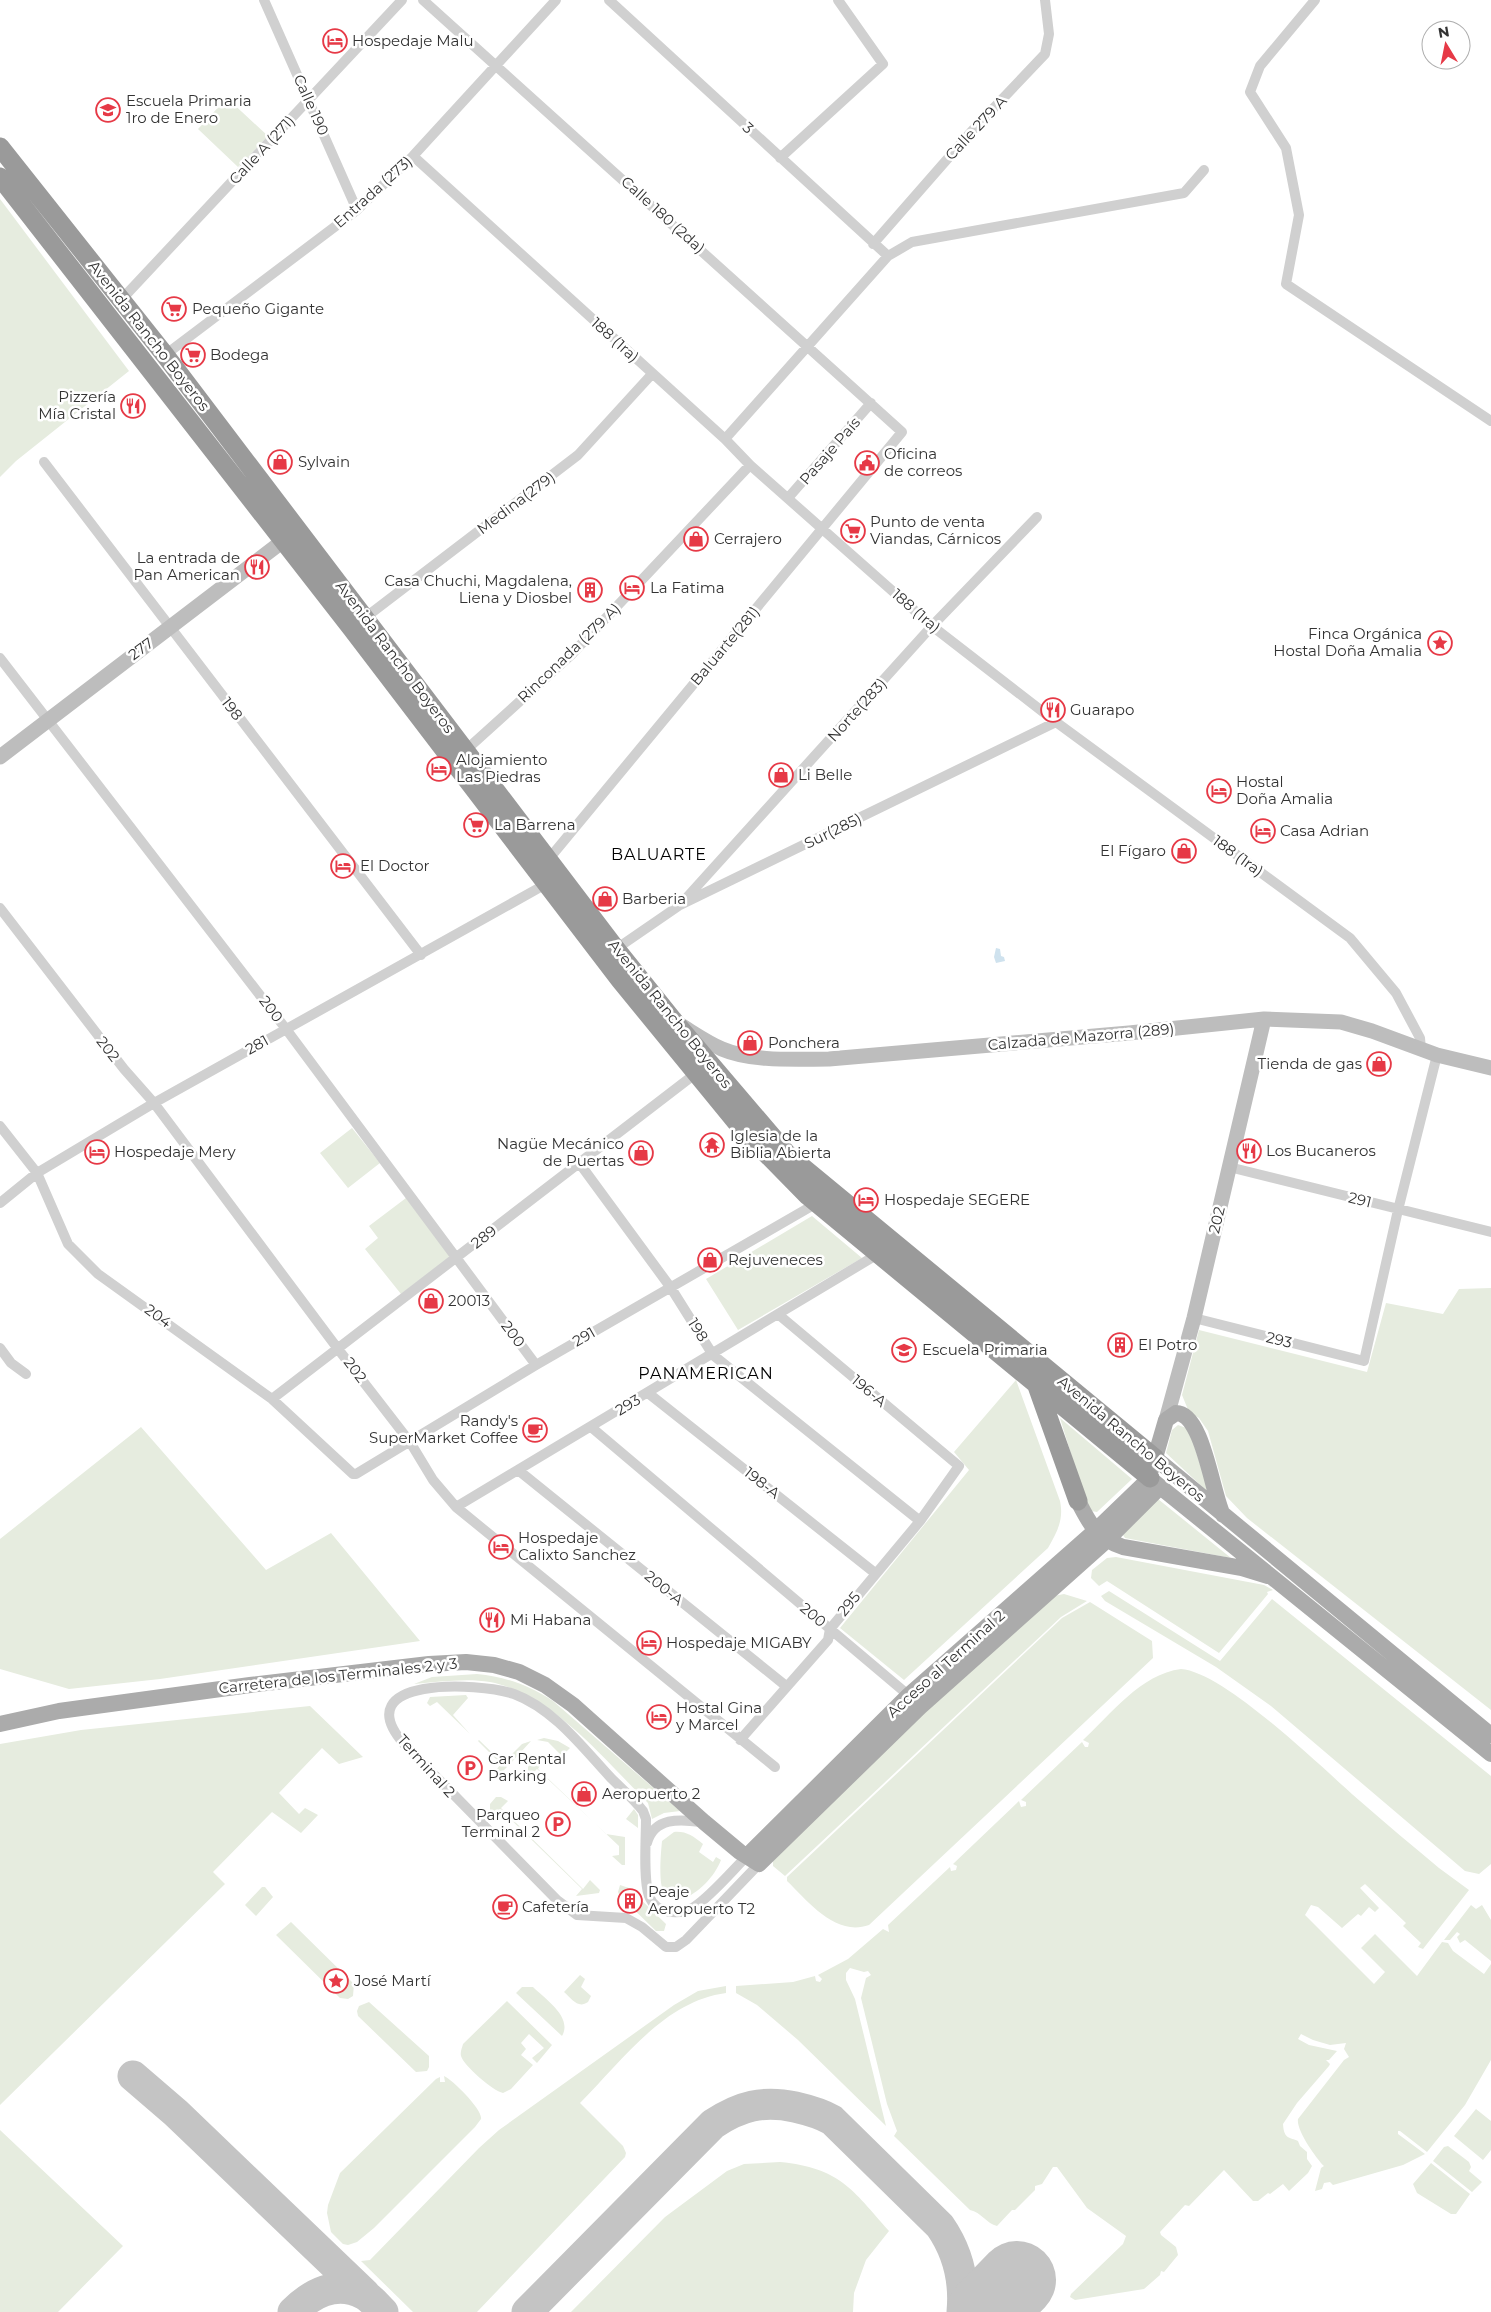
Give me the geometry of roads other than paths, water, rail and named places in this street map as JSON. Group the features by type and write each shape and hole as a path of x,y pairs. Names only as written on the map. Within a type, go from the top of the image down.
{"highway":[{"name":"Avenida Rancho Boyeros","path":"0,147 122,299 284,513 366,617 616,949 673,1020 788,1155 1155,1458"},
{"name":"Avenida Rancho Boyeros","path":"0,177 695,1074 779,1168 817,1203 1155,1482"},
{"path":"1036,1385 1078,1501"}],"main road":[{"path":"1155,1482 1155,1458 1166,1420 1172,1414 1181,1413 1190,1420 1198,1433 1224,1517"},
{"name":"Avenida Rancho Boyeros","path":"1155,1458 1224,1517 1491,1735"},
{"name":"Avenida Rancho Boyeros","path":"1155,1482 1491,1754"},
{"name":"Acceso al Terminal 2","path":"915,1701 1101,1536 1155,1482"},
{"path":"1078,1501 1101,1536 1123,1547 1242,1568 1279,1581"},
{"path":"1074,1550 1078,1535 1078,1501"},
{"name":"Acceso al Terminal 2","path":"753,1860 915,1701 1074,1550 1101,1536"},
{"name":"Carretera de los Terminales 2 y 3","path":"0,1724 59,1711 269,1682 429,1664 466,1662 494,1665 520,1672 545,1685 573,1705 704,1822 753,1860"}],"street":[{"name":"Calle 190","path":"264,0 357,210"},
{"name":"Calle A (271)","path":"122,299 402,0"},
{"name":"Calle 180 (2da)","path":"423,0 809,346 902,432"},
{"name":"Entrada (273)","path":"165,355 357,210 413,156 556,0"},
{"name":"3","path":"609,0 888,256"},
{"path":"780,158 883,64 838,0"},
{"name":"Calle 279 A","path":"873,244 971,132 1045,54 1049,34 1045,0"},
{"path":"1315,0 1260,66 1250,92 1286,148 1299,215 1286,284 1487,418"},
{"name":"188 (1ra)","path":"413,156 725,439 750,465 932,626 1056,722 1350,938 1396,993 1420,1038 1421,1049"},
{"path":"725,439 888,256 912,242 1184,193 1204,170"},
{"name":"Medina(279)","path":"366,617 578,455 652,374"},
{"name":"Pasaje País","path":"788,498 871,403"},
{"name":"Baluarte(281)","path":"548,860 902,432"},
{"name":"198","path":"44,462 169,628 421,955"},
{"name":"Rinconada (279 A)","path":"466,750 571,655 750,465"},
{"name":"Norte(283)","path":"680,905 932,626 1037,517"},
{"name":"277","path":"0,757 283,540"},
{"name":"200","path":"0,658 286,1029 536,1365"},
{"name":"Sur(285)","path":"616,949 680,905 1056,722"},
{"name":"281","path":"0,1203 37,1173 154,1103 546,884"},
{"name":"202","path":"0,908 124,1070 154,1103 410,1442 433,1480 456,1508 775,1767"},
{"name":"Calzada de Mazorra (289)","path":"673,1020 723,1050 744,1055 785,1059 829,1059 1264,1019 1341,1022 1372,1031 1437,1055 1491,1068"},
{"name":"202","path":"1166,1420 1194,1318 1264,1019"},
{"path":"1398,1210 1437,1055"},
{"name":"289","path":"272,1398 580,1164 695,1074"},
{"name":"204","path":"0,1126 37,1173 68,1244 98,1274 272,1398 353,1474"},
{"name":"198","path":"580,1164 671,1288 713,1355 920,1521"},
{"name":"291","path":"1229,1167 1491,1232"},
{"name":"291","path":"353,1474 410,1442 536,1365 817,1203"},
{"name":"293","path":"1194,1318 1364,1361 1398,1210"},
{"name":"293","path":"456,1508 878,1254"},
{"name":"196-A","path":"779,1315 959,1466"},
{"path":"0,1348 11,1363 26,1374"},
{"path":"1174,1388 1181,1413"},
{"name":"198-A","path":"648,1393 875,1572"},
{"name":"200","path":"592,1427 915,1701"},
{"name":"295","path":"740,1740 828,1640 830,1629 875,1572 920,1521 959,1466"},
{"name":"200-A","path":"518,1470 786,1686"},
{"name":"Terminal 2","path":"422,1688 492,1688 530,1702 544,1712 571,1736 640,1806 645,1814 650,1897 660,1908 670,1912 680,1912 695,1906 753,1860 686,1940 676,1947 666,1947 642,1927 622,1916 577,1915 557,1900 395,1734 390,1722 392,1706 398,1698 422,1688"},
{"path":"646,1846 653,1830 664,1822 681,1820 704,1822"}],"water":[{"path":"996,948 1000,949 1001,956 1004,957 1005,961 996,963 994,957"}],"place":[{"name":"Hospedaje Malu","path":"335,41"},
{"name":"Escuela Primaria 1ro de Enero","path":"108,110"},
{"name":"Pequeño Gigante","path":"174,309"},
{"name":"Bodega","path":"193,355"},
{"name":"Pizzería Mía Cristal","path":"133,406"},
{"name":"Sylvain","path":"280,462"},
{"name":"Oficina de correos","path":"867,463"},
{"name":"Punto de venta Viandas, Cárnicos","path":"853,531"},
{"name":"Cerrajero","path":"696,539"},
{"name":"La entrada de Pan American","path":"257,567"},
{"name":"La Fatima","path":"632,588"},
{"name":"Casa Chuchi, Magdalena, Liena y Diosbel","path":"590,590"},
{"name":"Finca Orgánica Hostal Doña Amalia","path":"1440,643"},
{"name":"Guarapo","path":"1053,710"},
{"name":"Alojamiento Las Piedras","path":"439,769"},
{"name":"Li Belle","path":"781,775"},
{"name":"Hostal Doña Amalia","path":"1219,791"},
{"name":"La Barrena","path":"476,825"},
{"name":"Casa Adrian","path":"1263,831"},
{"name":"El Fígaro","path":"1184,851"},
{"name":"El Doctor","path":"343,866"},
{"name":"Barberia","path":"605,899"},
{"name":"Ponchera","path":"750,1043"},
{"name":"Tienda de gas","path":"1379,1064"},
{"name":"Iglesia de la Biblia Abierta","path":"712,1145"},
{"name":"Los Bucaneros","path":"1249,1151"},
{"name":"Hospedaje Mery","path":"97,1152"},
{"name":"Nagüe Mecánico de Puertas","path":"641,1153"},
{"name":"Hospedaje SEGERE","path":"866,1200"},
{"name":"Rejuveneces","path":"710,1260"},
{"name":"20013","path":"431,1301"},
{"name":"El Potro","path":"1120,1345"},
{"name":"Escuela Primaria","path":"904,1350"},
{"name":"Randy's SuperMarket Coffee","path":"535,1430"},
{"name":"Hospedaje Calixto Sanchez","path":"501,1547"},
{"name":"Mi Habana","path":"492,1620"},
{"name":"Hospedaje MIGABY","path":"649,1643"},
{"name":"Hostal Gina y Marcel","path":"659,1717"},
{"name":"Car Rental Parking","path":"470,1768"},
{"name":"Aeropuerto 2","path":"584,1794"},
{"name":"Parqueo Terminal 2","path":"558,1824"},
{"name":"Peaje Aeropuerto T2","path":"630,1901"},
{"name":"Cafetería","path":"505,1907"},
{"name":"José Martí","path":"336,1981"}],"district":[{"name":"BALUARTE","path":"659,854"},
{"name":"PANAMERICAN","path":"706,1373"}]}
